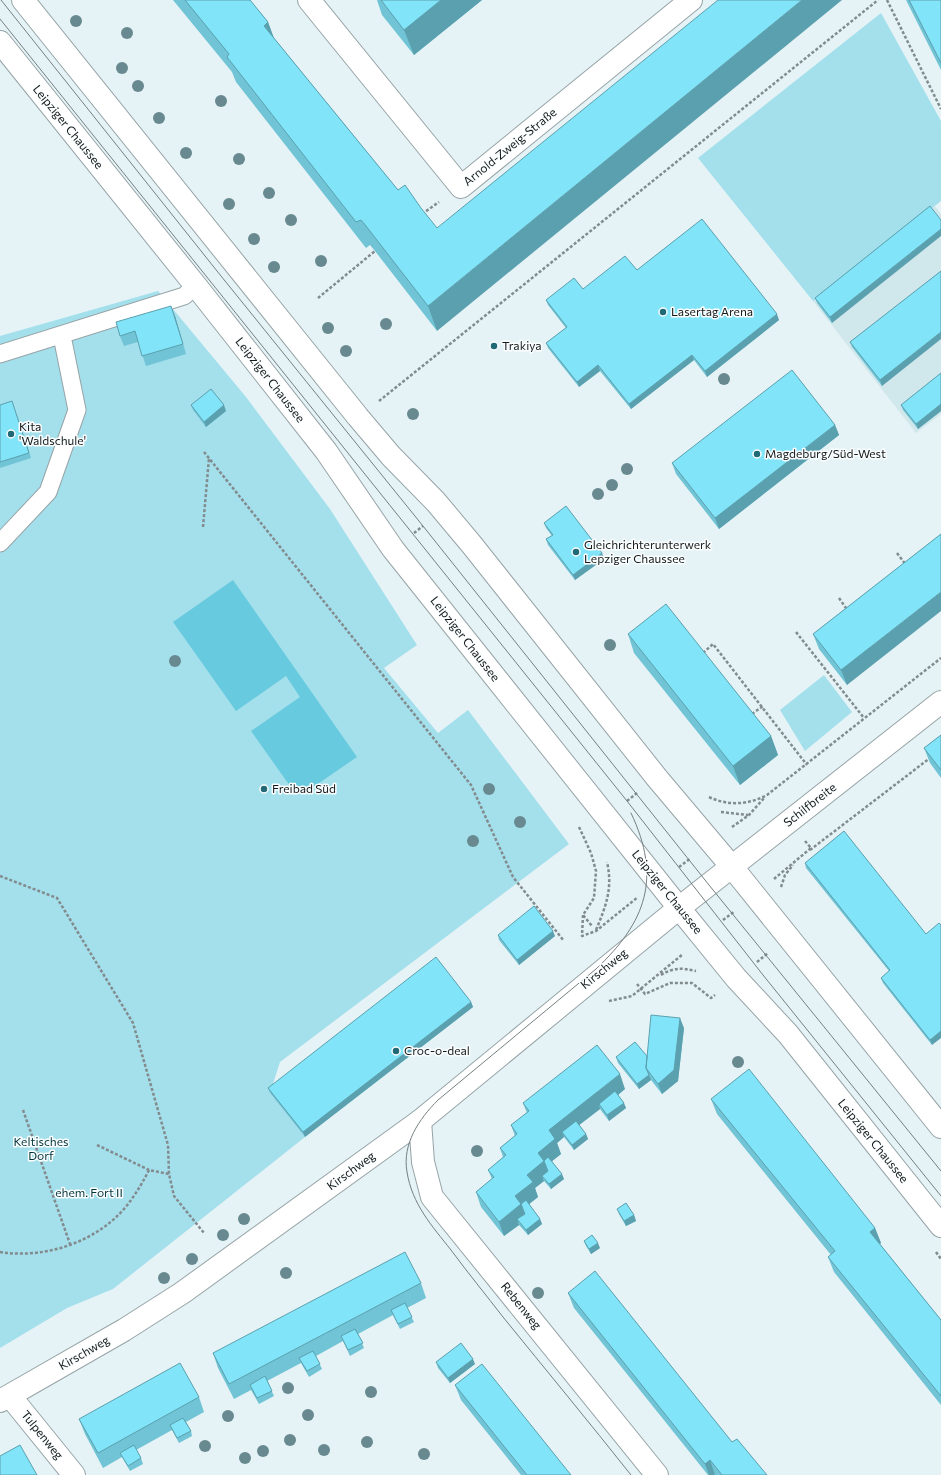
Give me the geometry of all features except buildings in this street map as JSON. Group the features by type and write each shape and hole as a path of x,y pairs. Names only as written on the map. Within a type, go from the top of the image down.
{"main road":[{"path":"23,0 358,417 391,456 443,511 652,772 732,867 941,1127"},
{"name":"Arnold-Zweig-Straße","path":"309,0 461,187 691,0"},
{"name":"Leipziger Chaussee","path":"0,42 326,451 393,549 679,908 736,978 788,1034 941,1226"},
{"name":"Schilfbreite","path":"679,908 941,702"},
{"name":"Kirschweg","path":"5,1399 124,1330 182,1293 420,1121 679,908"},
{"name":"Rebenweg","path":"420,1121 423,1162 432,1197 657,1475"},
{"name":"Tulpenweg","path":"5,1399 74,1475"}],"lane":[{"path":"0,354 62,336 184,296 196,286"},
{"path":"0,543 48,492 77,410 62,336"}],"path":[{"path":"358,417 878,0"},
{"path":"887,0 941,110"},
{"path":"318,298 375,251"},
{"path":"204,452 471,785 513,877 564,941"},
{"path":"203,527 209,458"},
{"path":"393,549 443,511"},
{"path":"897,553 910,569"},
{"path":"839,598 852,615"},
{"path":"796,632 864,718"},
{"path":"699,656 713,644 806,765"},
{"path":"726,831 749,815 767,795 941,658"},
{"path":"748,717 762,706"},
{"path":"781,893 785,875 811,848 935,754"},
{"path":"706,796 724,802 740,804 750,802 767,795"},
{"path":"578,826 591,853 596,871 594,898 583,915 582,936"},
{"path":"596,931 609,893 610,874 606,856"},
{"path":"0,876 57,898 133,1023 168,1146 169,1174 174,1196 204,1233"},
{"path":"583,915 592,926"},
{"path":"653,979 668,971 679,968 695,971 701,974"},
{"path":"637,984 645,994 670,983 692,983 711,998"},
{"path":"23,1110 70,1244"},
{"path":"97,1145 149,1170 169,1174"},
{"path":"0,1252 36,1253 61,1248 84,1239 105,1226 123,1210 138,1191 149,1170"}],"shaded area":[{"path":"935,206 941,214 941,414 916,433 813,301"},
{"path":"233,580 357,757 309,790 299,791 290,786 251,731 300,697 286,676 236,711 173,622"}],"green space":[{"path":"881,13 941,121 941,201 813,301 698,158"},
{"name":"Freibad Süd","path":"158,291 246,397 330,509 417,645 384,668 438,733 468,710 569,844 280,1062 270,1093 305,1137 113,1289 67,1308 0,1348 0,336"},
{"path":"824,675 852,712 805,751 780,710"}],"tram line":[{"path":"1,0 709,885 941,1171"},
{"path":"0,19 627,801 763,975 941,1196"},
{"path":"631,813 640,836 646,858 647,879 644,898 637,916 627,934 596,969 431,1107 424,1115 414,1133 407,1152 406,1162 413,1194 430,1223 503,1317 631,1475"}],"place":[{"name":"Lasertag Arena","path":"663,312"},
{"name":"Trakiya","path":"494,346"},
{"name":"Kita 'Waldschule'","path":"11,434"},
{"name":"Magdeburg/Süd-West","path":"757,454"},
{"name":"Gleichrichterunterwerk Lepziger Chaussee","path":"576,552"},
{"name":"Freibad Süd","path":"264,789"},
{"name":"Croc-o-deal","path":"396,1051"}],"park label":[{"name":"Keltisches Dorf","path":"41,1149"},
{"name":"ehem. Fort II","path":"89,1193"}]}
